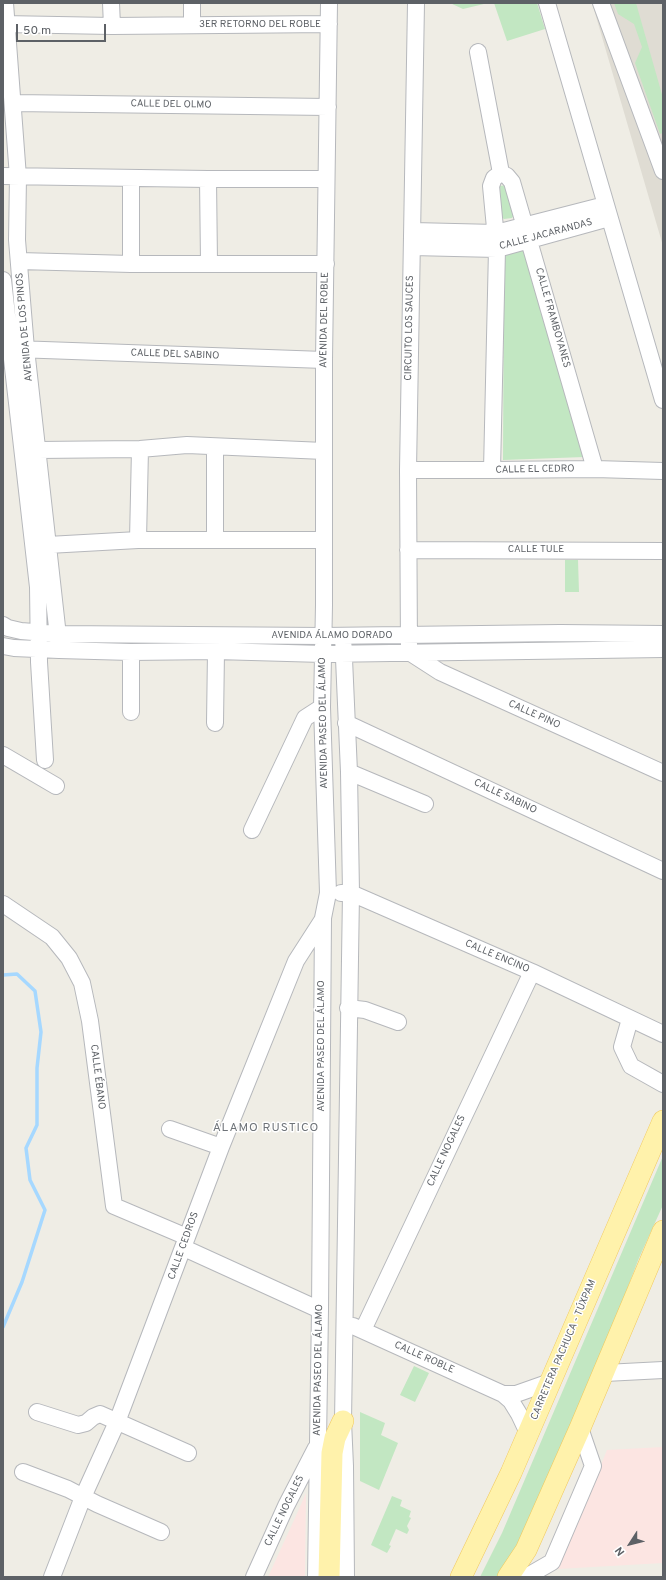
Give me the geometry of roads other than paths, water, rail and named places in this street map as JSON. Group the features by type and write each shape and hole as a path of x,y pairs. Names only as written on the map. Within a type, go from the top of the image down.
{"main road":[{"name":"CARRETERA PACHUCA - TÚXPAM","path":"461,1577 511,1473 663,1121"},
{"path":"508,1577 526,1550 605,1373 663,1231"},
{"path":"329,1577 325,1449 335,1438 343,1421"}],"street":[{"name":"AVENIDA DE LOS PINOS","path":"5,3 5,24 13,103 10,177 19,261 13,341 37,450 35,497 39,650 45,760"},
{"path":"112,3 112,26"},
{"name":"3ER RETORNO DEL ROBLE","path":"192,3 192,25"},
{"name":"AVENIDA DEL ROBLE","path":"323,636 324,360 329,3"},
{"name":"CIRCUITO LOS SAUCES","path":"409,652 408,470 416,3"},
{"path":"547,3 663,400"},
{"path":"601,3 663,171"},
{"name":"3ER RETORNO DEL ROBLE","path":"5,24 112,26 329,24"},
{"path":"478,52 500,174 494,178 491,186 497,249 492,470"},
{"name":"CALLE DEL OLMO","path":"13,103 328,107"},
{"name":"CALLE FRAMBOYANES","path":"500,174 507,176 512,182 596,469"},
{"path":"10,177 326,179"},
{"path":"131,178 131,264"},
{"path":"208,179 209,263"},
{"name":"CALLE JACARANDAS","path":"412,247 497,249 527,233 607,211"},
{"name":"CALLE JACARANDAS","path":"413,231 527,233"},
{"path":"19,261 131,264 326,264"},
{"name":"AVENIDA DE LOS PINOS","path":"3,280 35,497 48,545 59,650"},
{"name":"CALLE DEL SABINO","path":"13,341 324,360"},
{"path":"37,450 140,449 187,445 324,451"},
{"path":"215,539 216,447"},
{"path":"138,540 140,449"},
{"name":"CALLE EL CEDRO","path":"408,470 596,469 663,471"},
{"path":"48,545 138,540 324,540"},
{"name":"CALLE TULE","path":"408,550 663,551"},
{"name":"AVENIDA ÁLAMO DORADO","path":"3,625 8,628 39,633 58,634 323,636 560,633 663,634"},
{"path":"560,633 561,650"},
{"name":"AVENIDA PASEO DEL ÁLAMO","path":"316,1577 325,1449 320,1310 323,918 328,893 322,707 324,654 323,636"},
{"name":"AVENIDA PASEO DEL ÁLAMO","path":"343,636 349,772 351,894 348,1008 346,1323 343,1421 346,1577"},
{"name":"AVENIDA ÁLAMO DORADO","path":"3,646 39,650 131,652 216,651 324,654 344,652 663,649"},
{"path":"215,724 216,651"},
{"path":"131,652 131,712"},
{"name":"CALLE PINO","path":"409,652 440,672 663,773"},
{"path":"252,830 305,718 322,707"},
{"name":"CALLE SABINO","path":"346,723 663,871"},
{"path":"3,755 56,786"},
{"path":"349,772 425,804"},
{"name":"CALLE ENCINO","path":"328,893 351,894 532,972 663,1034"},
{"name":"CALLE ÉBANO","path":"3,904 52,937 69,958 82,983 90,1021 114,1206 186,1242"},
{"name":"CALLE CEDROS","path":"52,1577 83,1497 117,1422 221,1147 296,961 323,918"},
{"name":"CALLE NOGALES","path":"363,1330 532,972"},
{"path":"348,1008 365,1010 398,1022"},
{"path":"630,1019 622,1048 631,1066 663,1084"},
{"path":"170,1129 221,1147"},
{"path":"186,1242 320,1310"},
{"name":"CALLE ROBLE","path":"346,1323 503,1394 511,1401 528,1434"},
{"path":"605,1373 663,1370"},
{"name":"CALLE ROBLE","path":"503,1394 516,1394 531,1390 550,1382"},
{"path":"37,1412 78,1425 86,1423 93,1417 100,1414 188,1453"},
{"path":"526,1577 552,1562 593,1466 580,1428"},
{"name":"CALLE NOGALES","path":"254,1577 286,1506 325,1449"},
{"path":"22,1472 68,1489 162,1532"},
{"path":"519,1577 526,1550"}],"waterway":[{"path":"3,975 17,974 35,991 41,1032 37,1068 37,1125 26,1148 30,1180 45,1210 22,1282 3,1327"}],"district":[{"name":"ÁLAMO RUSTICO","path":"266,1129"}]}
